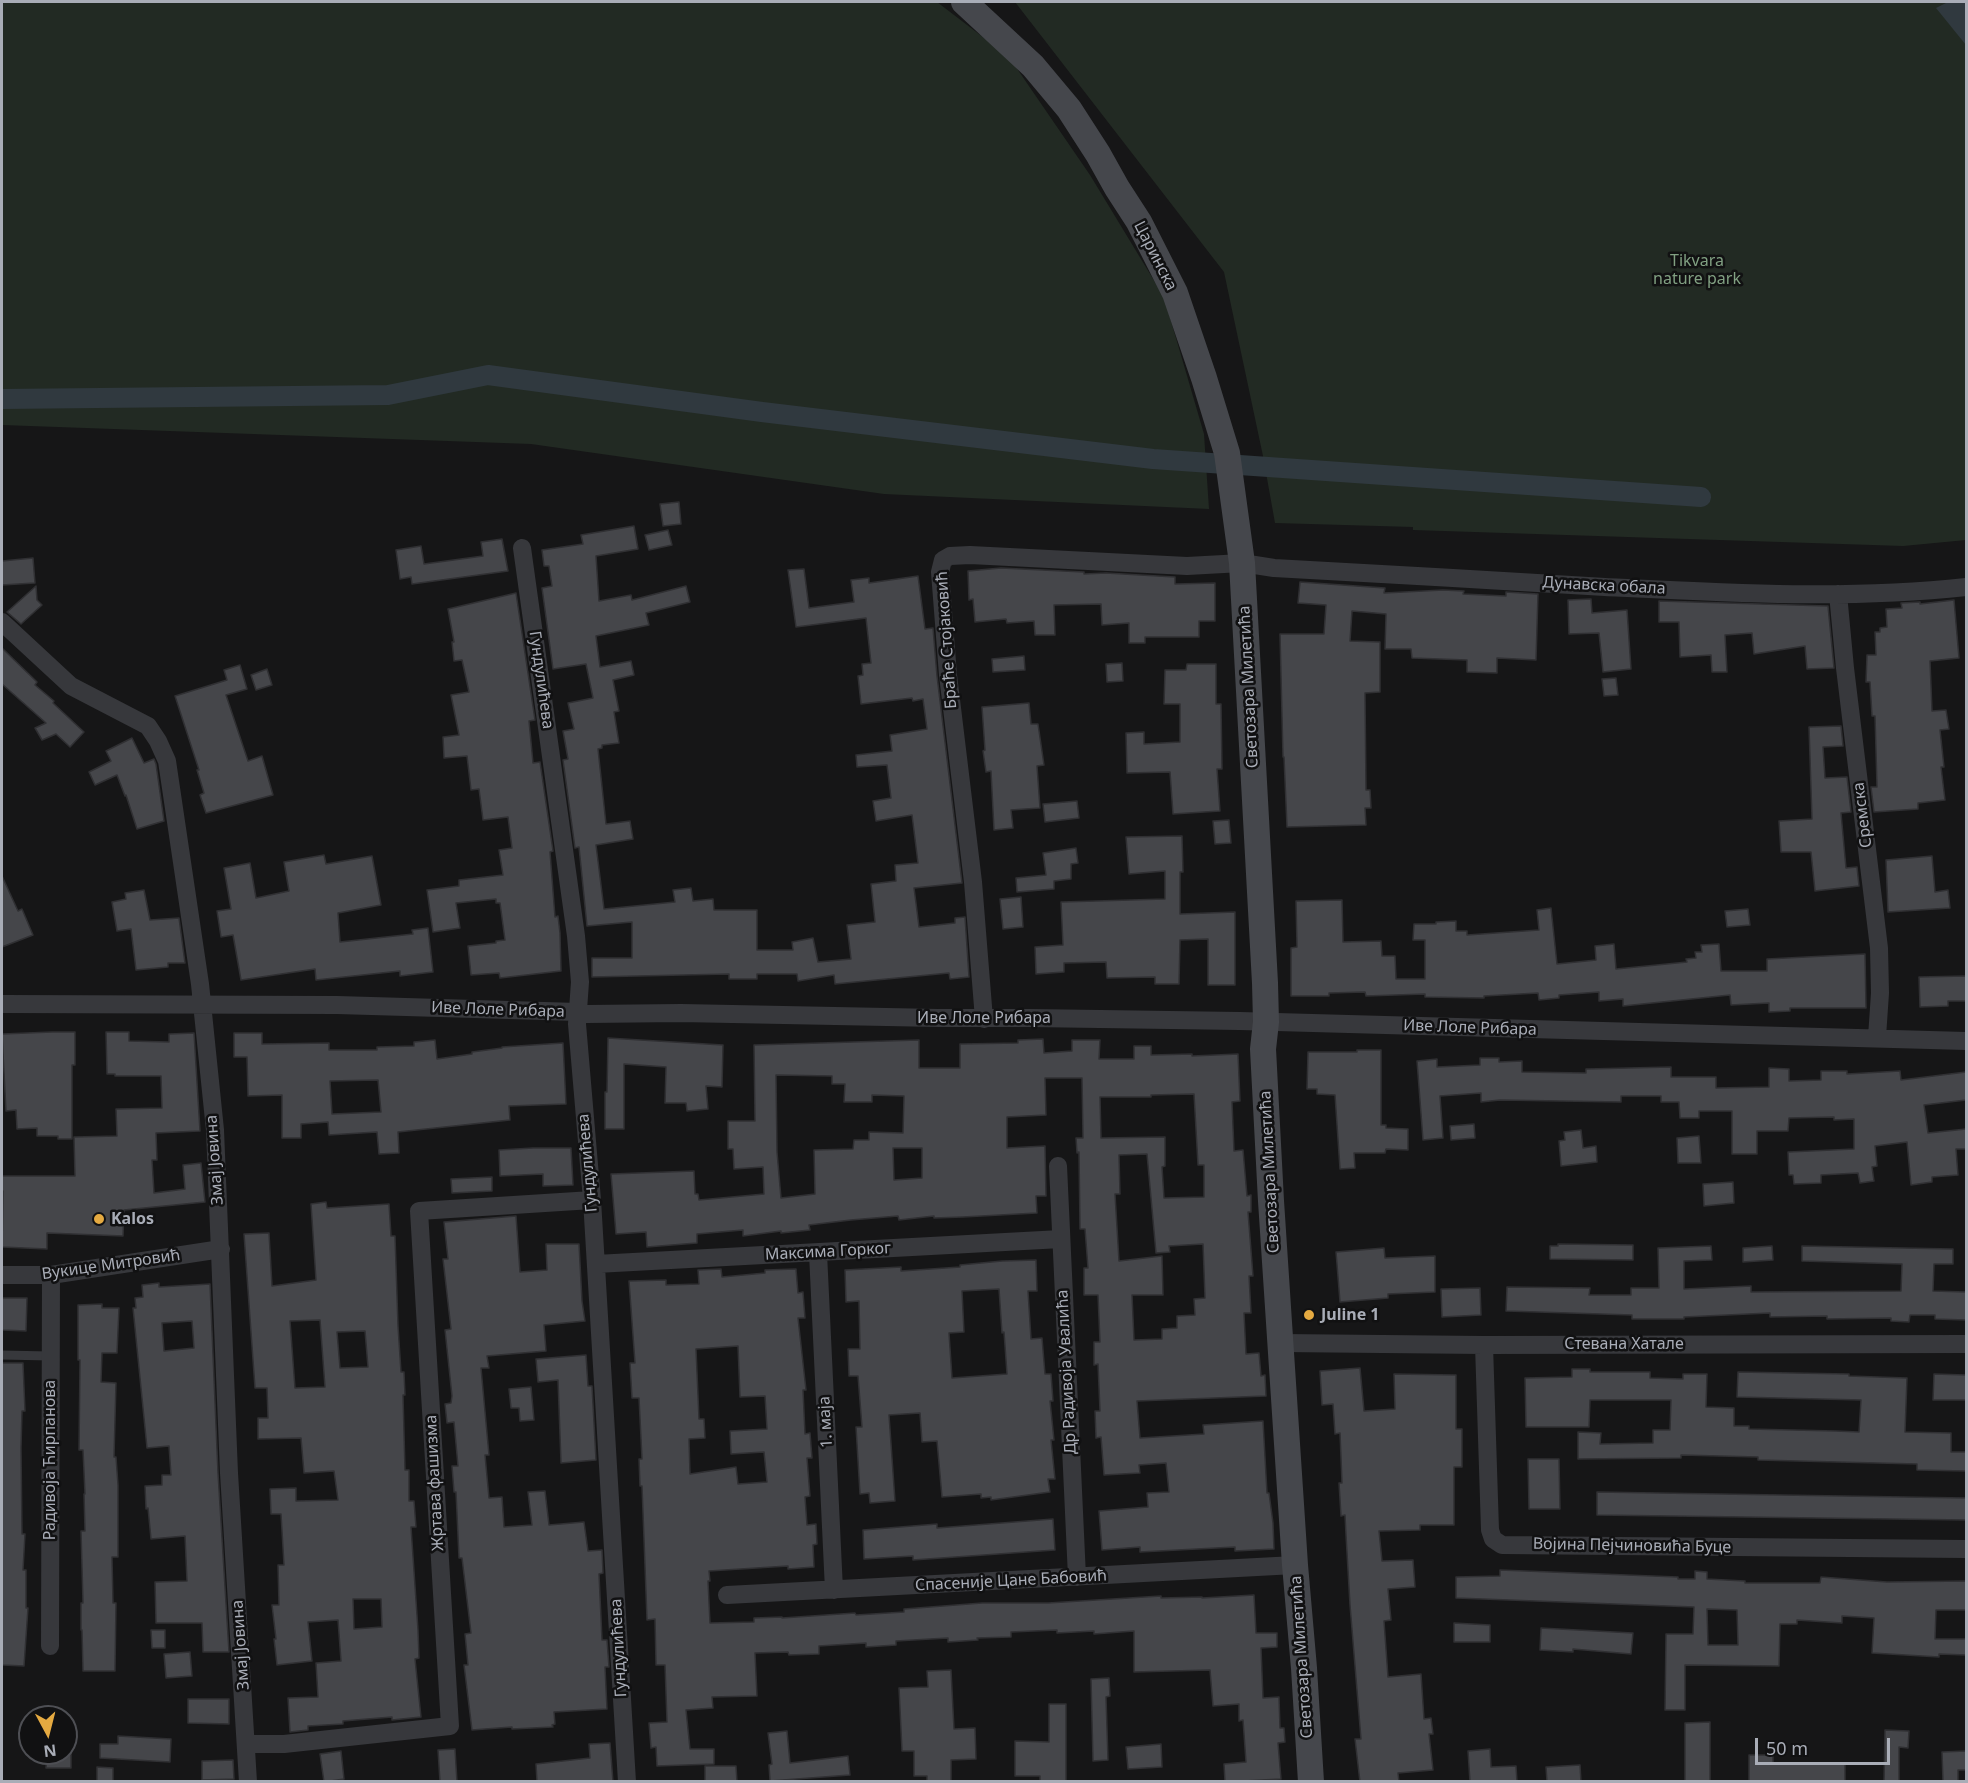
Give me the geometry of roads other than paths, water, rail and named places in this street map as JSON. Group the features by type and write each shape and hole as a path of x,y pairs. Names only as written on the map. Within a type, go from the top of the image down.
{"main road":[{"name":"Царинска","path":"964,2 1033,66 1069,109 1139,222 1174,293 1227,453 1242,563"},
{"name":"Светозара Милетића","path":"1242,563 1266,1022 1263,1049 1311,1782"}],"street":[{"name":"Гундулићева","path":"522,548 576,936 580,982 577,1024 592,1200 627,1782"},
{"name":"Браће Стојаковић","path":"984,1019 973,882 948,675 940,572 943,560 950,556 970,555 1187,566 1242,563"},
{"name":"Дунавска обала","path":"1242,563 1286,569 1735,594 1917,592 1966,587"},
{"name":"Сремска","path":"1839,594 1845,668 1879,948 1880,993 1877,1037"},
{"name":"Змај Јовина","path":"2,622 71,686 148,726 159,741 167,760 194,941 215,1130 229,1473 248,1782"},
{"name":"Иве Лоле Рибара","path":"2,1004 337,1005 587,1014 681,1013 1266,1022 1966,1041"},
{"name":"Др Радивоја Увалића","path":"1058,1166 1077,1578"},
{"name":"Жртава фашизма","path":"247,1744 284,1744 450,1726 419,1211 592,1200"},
{"name":"Максима Горког","path":"596,1264 1061,1239"},
{"name":"Вукице Митровић","path":"2,1275 51,1275 220,1249"},
{"name":"1. маја","path":"818,1253 834,1590"},
{"name":"Радивоја Ћирпанова","path":"50,1646 51,1275"},
{"name":"Стевана Хатале","path":"1281,1343 1966,1344"},
{"name":"Војина Пејчиновића Буце","path":"1484,1345 1490,1530 1493,1539 1502,1545 1966,1549"},
{"name":"Спасеније Цане Бабовић","path":"727,1595 1295,1565"}],"lane":[{"path":"2,1356 50,1356"}],"waterway":[{"path":"2,399 388,395 488,375 762,412 1153,459 1701,497"}],"place":[{"name":"Kalos","path":"99,1219"},
{"name":"Juline 1","path":"1309,1315"}],"park label":[{"name":"Tikvara nature park","path":"1697,270"}]}
